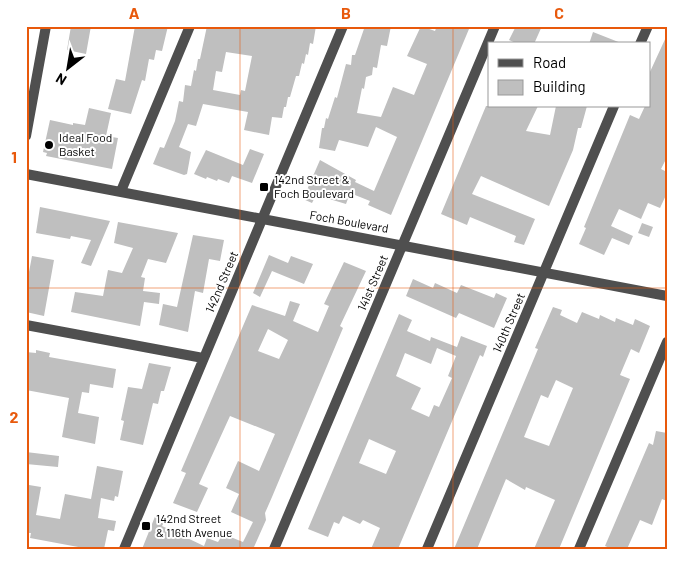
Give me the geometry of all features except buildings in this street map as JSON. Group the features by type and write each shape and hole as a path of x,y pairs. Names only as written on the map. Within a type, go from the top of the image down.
{"street":[{"path":"26,136 46,26"},
{"path":"121,191 190,26"},
{"name":"142nd Street","path":"124,549 343,26"},
{"name":"141st Street","path":"488,42 495,26"},
{"path":"641,42 648,26"},
{"name":"141st Street","path":"274,549 488,43"},
{"name":"140th Street","path":"427,549 613,108"},
{"name":"Foch Boulevard","path":"26,174 667,296"},
{"path":"26,325 203,358"},
{"path":"579,549 667,342"}],"place":[{"name":"Ideal Food Basket","path":"49,145"},
{"name":"142nd Street & Foch Boulevard","path":"264,187"},
{"name":"142nd Street & 116th Avenue","path":"146,526"}]}
